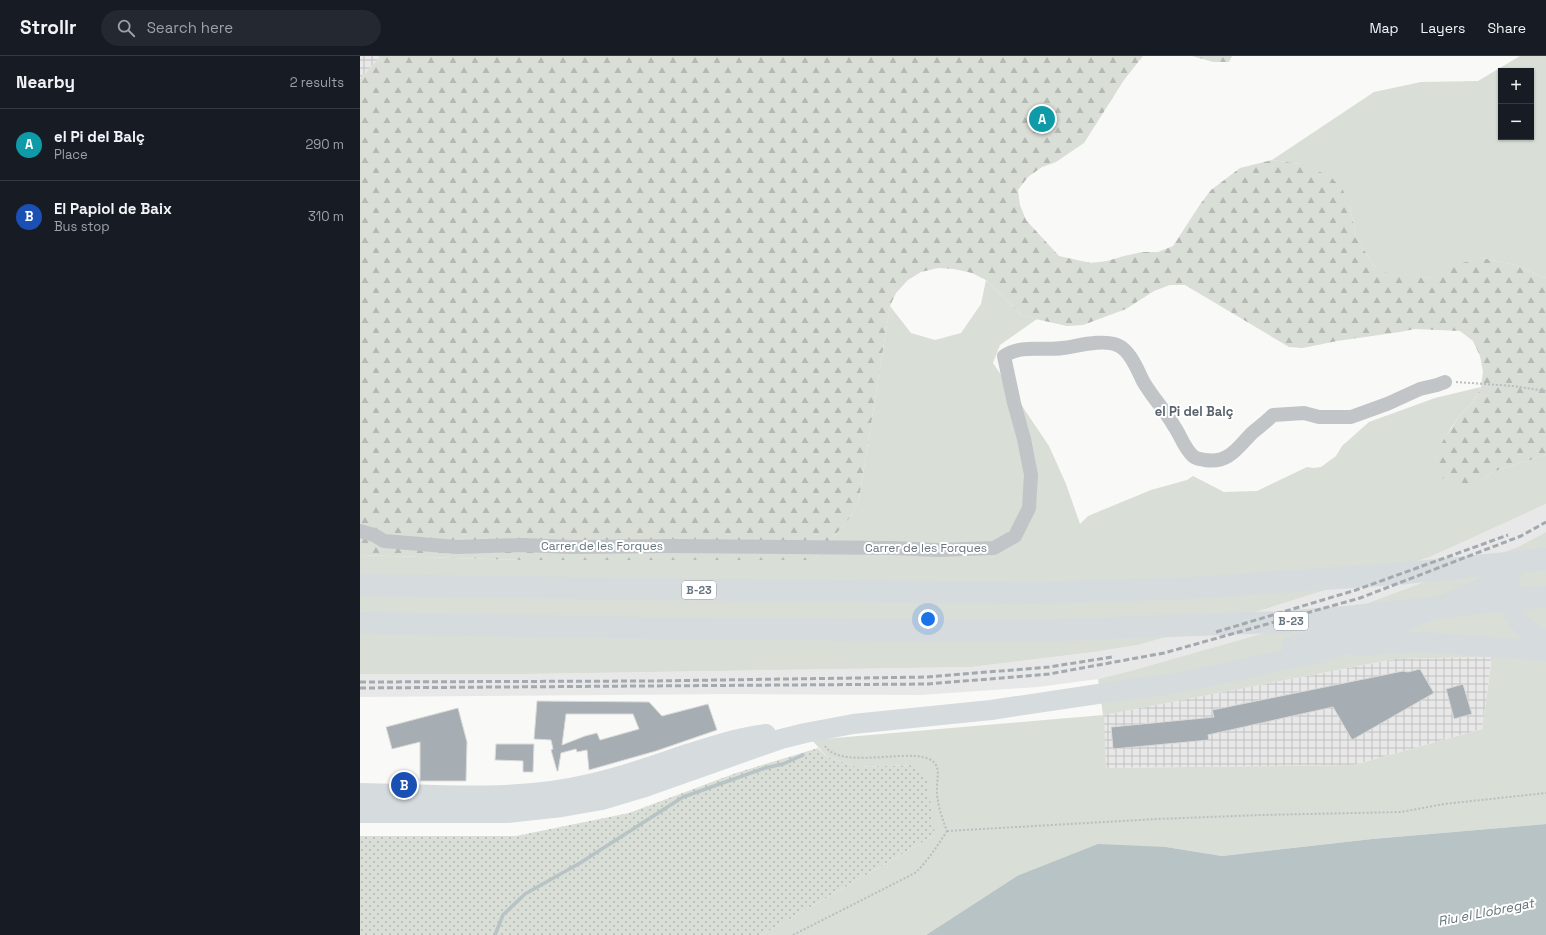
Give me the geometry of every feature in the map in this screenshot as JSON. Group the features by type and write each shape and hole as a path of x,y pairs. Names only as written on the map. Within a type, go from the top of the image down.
{"highway":[{"name":"B-23","path":"360,585 648,590 1038,593 1191,588 1396,574 1546,559"},
{"name":"B-23","path":"360,623 658,628 1034,631 1289,621 1345,617 1546,596"}],"main road":[{"path":"1138,688 1173,677 1344,631 1399,612 1474,578 1546,552"},
{"path":"1516,562 1510,575 1508,602 1519,623 1528,631 1546,640"},
{"path":"1338,648 1481,589 1516,562"},
{"path":"360,793 476,795 516,794 556,790 588,785 633,773 696,751 755,735 812,731 853,724 991,710 1173,684 1338,648 1423,642 1546,651"},
{"path":"360,813 507,814 602,800 642,788 774,742 812,731"}],"street":[{"name":"Carrer de les Forques","path":"360,531 374,535 384,541 457,547 671,546 938,550 994,548 1015,536 1029,508 1031,475 1004,356 1012,351 1028,348 1055,349 1110,343 1123,348 1157,403 1174,426 1183,444 1194,458 1207,460 1223,459 1237,451 1253,433 1273,416 1304,413 1319,417 1351,417 1420,389 1445,382"}],"path":[{"path":"1445,382 1513,386 1546,391"},
{"path":"812,731 829,751 842,757 857,758 892,756 920,757 931,760 936,765 937,792 940,814 947,831"},
{"path":"947,831 1157,819 1401,812 1444,804 1546,793"},
{"path":"793,935 915,873 922,867 935,850 947,831"}],"shaded area":[{"path":"360,56 381,56 360,79"},
{"path":"1546,504 1546,532 1520,546 1360,606 1098,679 1038,687 920,695 738,694 360,697 360,674 529,674 972,667 1138,645 1259,611 1430,557"},
{"path":"1492,657 1482,729 1354,765 1106,768 1103,715 1395,659"}],"green space":[{"path":"381,56 1143,56 1124,80 1084,143 1056,162 1042,167 1028,177 1018,190 1020,205 1026,220 1059,256 1091,263 1107,261 1142,252 1158,252 1173,246 1211,190 1240,168 1272,160 1300,164 1330,176 1343,190 1350,208 1356,236 1373,265 1386,273 1427,278 1462,263 1482,258 1515,265 1546,278 1546,455 1495,471 1483,479 1468,485 1453,483 1438,476 1435,459 1441,444 1459,416 1473,402 1481,387 1483,372 1480,356 1473,341 1460,331 1415,329 1337,341 1303,348 1289,347 1185,285 1170,285 1154,291 1126,309 1083,325 1067,326 1022,316 986,280 972,273 954,269 938,268 921,272 908,280 896,293 890,306 859,499 852,515 814,560 522,560 360,555 360,79"},
{"path":"1192,56 1232,56 1229,62 1213,62"},
{"path":"1520,56 1546,56 1546,278 1515,265 1482,258 1427,278 1386,274 1373,265 1356,236 1350,208 1300,164 1272,160 1374,92 1421,82 1478,81 1498,69 1498,140 1534,140 1534,68 1500,68"},
{"path":"986,280 1022,316 1037,319 1000,345 993,363 1049,446 1066,484 1080,524 1088,516 1151,490 1187,480 1193,476 1224,492 1257,491 1307,467 1321,467 1336,456 1342,446 1369,422 1435,398 1481,387 1473,402 1459,416 1450,429 1435,459 1483,479 1495,471 1546,455 1546,504 1430,557 1259,611 1138,645 1094,652 972,667 529,674 360,674 360,555 522,560 814,560 852,515 859,499 890,306 911,333 935,340 961,333 981,304"},
{"path":"1546,532 1546,824 1372,839 1222,856 1166,847 1017,876 926,935 762,935 935,835 914,765 857,767 827,757 812,740 1103,715 1098,679 1360,606 1520,546","holes":["1492,657 1482,729 1354,765 1106,768 1104,715 1395,659"]},
{"path":"818,748 827,757 857,767 914,765 927,778 935,835 762,935 360,935 360,836 516,836 629,813 736,773"}],"water":[{"name":"Riu el Llobregat","path":"1546,824 1546,935 926,935 1017,876 1098,844 1166,847 1222,856 1372,839"}],"building":[{"path":"1420,669 1434,693 1352,740 1333,707 1208,735 1209,740 1113,749 1111,727 1214,717 1212,710 1403,671 1408,672"},
{"path":"1463,684 1472,714 1454,719 1446,689"},
{"path":"537,701 649,702 662,716 708,704 717,730 656,751 589,770 587,750 577,752 576,749 561,753 557,771 551,750 553,749 551,740 534,739","holes":["566,714 633,714 639,729 600,740 597,733 562,745"]},
{"path":"458,708 467,742 466,781 420,781 420,742 392,749 386,727"},
{"path":"496,744 534,744 533,772 523,772 523,761 495,760"}],"waterway":[{"path":"495,935 503,915 525,894 580,863 683,797 765,768 783,764 803,755"}],"railway":[{"path":"360,688 928,684 1049,674 1164,653 1360,598 1521,536 1546,522"},
{"path":"1216,632 1356,590 1508,535"},
{"path":"360,682 649,681 927,677 1049,667 1112,657"}],"place":[{"name":"el Pi del Balç","path":"1042,119"},
{"name":"El Papiol de Baix","path":"404,785"}],"district":[{"name":"el Pi del Balç","path":"1194,411"}]}
